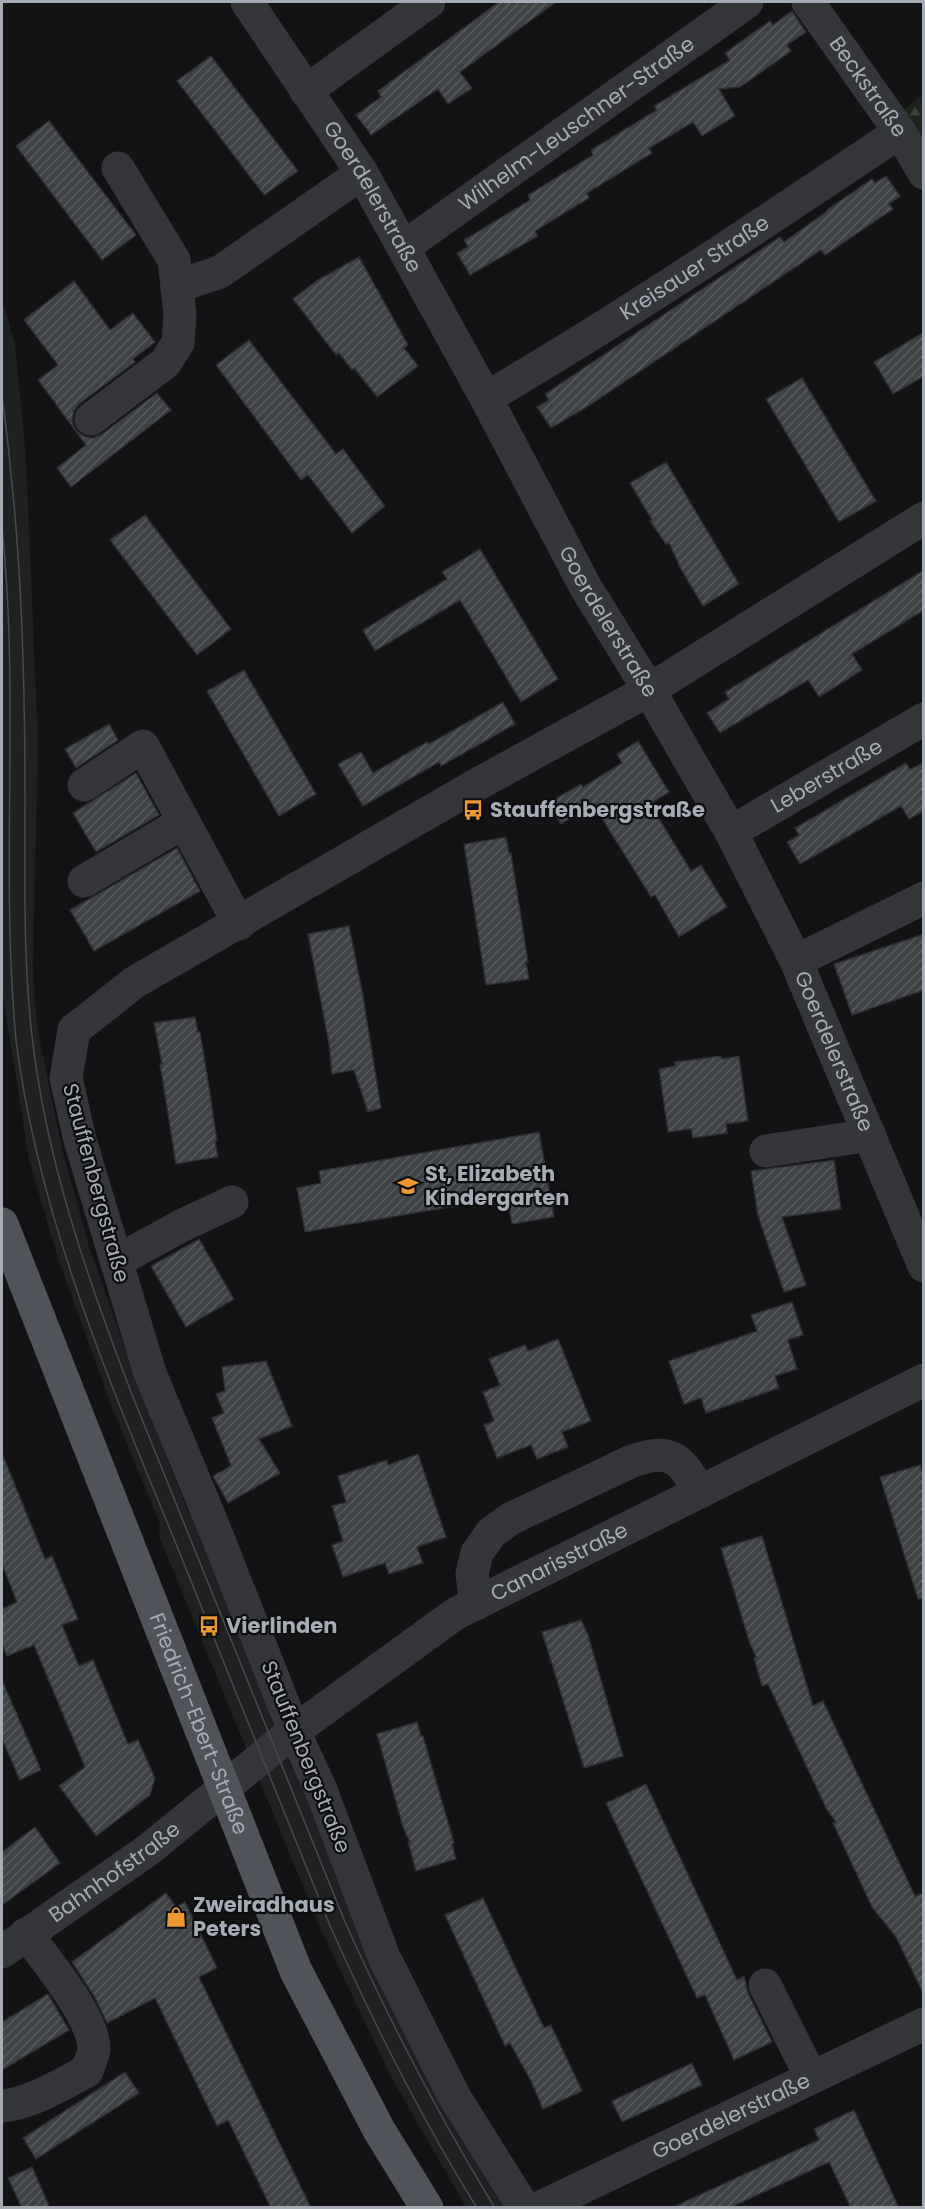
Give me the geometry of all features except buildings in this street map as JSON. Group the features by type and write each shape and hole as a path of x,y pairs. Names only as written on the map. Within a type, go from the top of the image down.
{"main road":[{"name":"Friedrich-Ebert-Straße","path":"2,1224 297,1971 378,2130 427,2208"}],"street":[{"name":"Goerdelerstraße","path":"247,2 362,173 486,398 585,586 649,690 731,832 796,961 924,1266"},
{"path":"306,91 429,2"},
{"name":"Wilhelm-Leuschner-Straße","path":"404,247 747,2"},
{"name":"Beckstraße","path":"808,2 900,132 924,173"},
{"name":"Kreisauer Straße","path":"486,398 666,289 900,132"},
{"path":"91,419 165,363 178,343 180,315 174,260 118,168"},
{"path":"178,286 220,272 362,173"},
{"name":"Stauffenbergstraße","path":"524,2208 454,2096 384,1957 321,1790 294,1731 150,1373 80,1140 66,1078 74,1030 135,982 477,785 649,690 924,518"},
{"name":"Leberstraße","path":"731,832 924,719"},
{"path":"84,785 143,746 239,924"},
{"path":"84,881 184,822"},
{"path":"796,961 924,898"},
{"path":"766,1151 870,1135"},
{"path":"117,1261 183,1225 232,1202"},
{"name":"Canarisstraße","path":"224,1788 294,1731 455,1614 924,1380"},
{"path":"476,1604 472,1574 477,1553 491,1533 510,1519 645,1457 661,1455 676,1458 684,1466 700,1492"},
{"name":"Bahnhofstraße","path":"14,1943 148,1850 224,1788"},
{"path":"2,2106 46,2092 87,2071 94,2050 89,2024 40,1952 14,1943"},
{"path":"765,1985 811,2078"},
{"name":"Goerdelerstraße","path":"539,2208 924,2024"}],"shaded area":[{"path":"2,299 15,344 26,459 38,742 33,964 36,1016 63,1153 89,1246 141,1393 188,1511 208,1532 277,1713 270,1718 292,1769 299,1771 509,2207 466,2207 391,2077 321,1930 159,1536 160,1524 109,1400 57,1255 29,1160 2,990"}],"green space":[{"path":"923,95 923,147 902,111"}],"tram line":[{"path":"2,398 14,504 21,614 25,724 25,917 29,1007 38,1082 58,1173 84,1262 131,1392 345,1922 415,2067 495,2208"},
{"path":"2,528 10,656 9,848 12,976 16,1040 26,1104 40,1168 99,1353 331,1928 399,2070 477,2208"}],"place":[{"name":"Stauffenbergstraße","path":"473,810"},
{"name":"St, Elizabeth Kindergarten","path":"408,1186"},
{"name":"Vierlinden","path":"209,1626"},
{"name":"Zweiradhaus Peters","path":"176,1917"}]}
